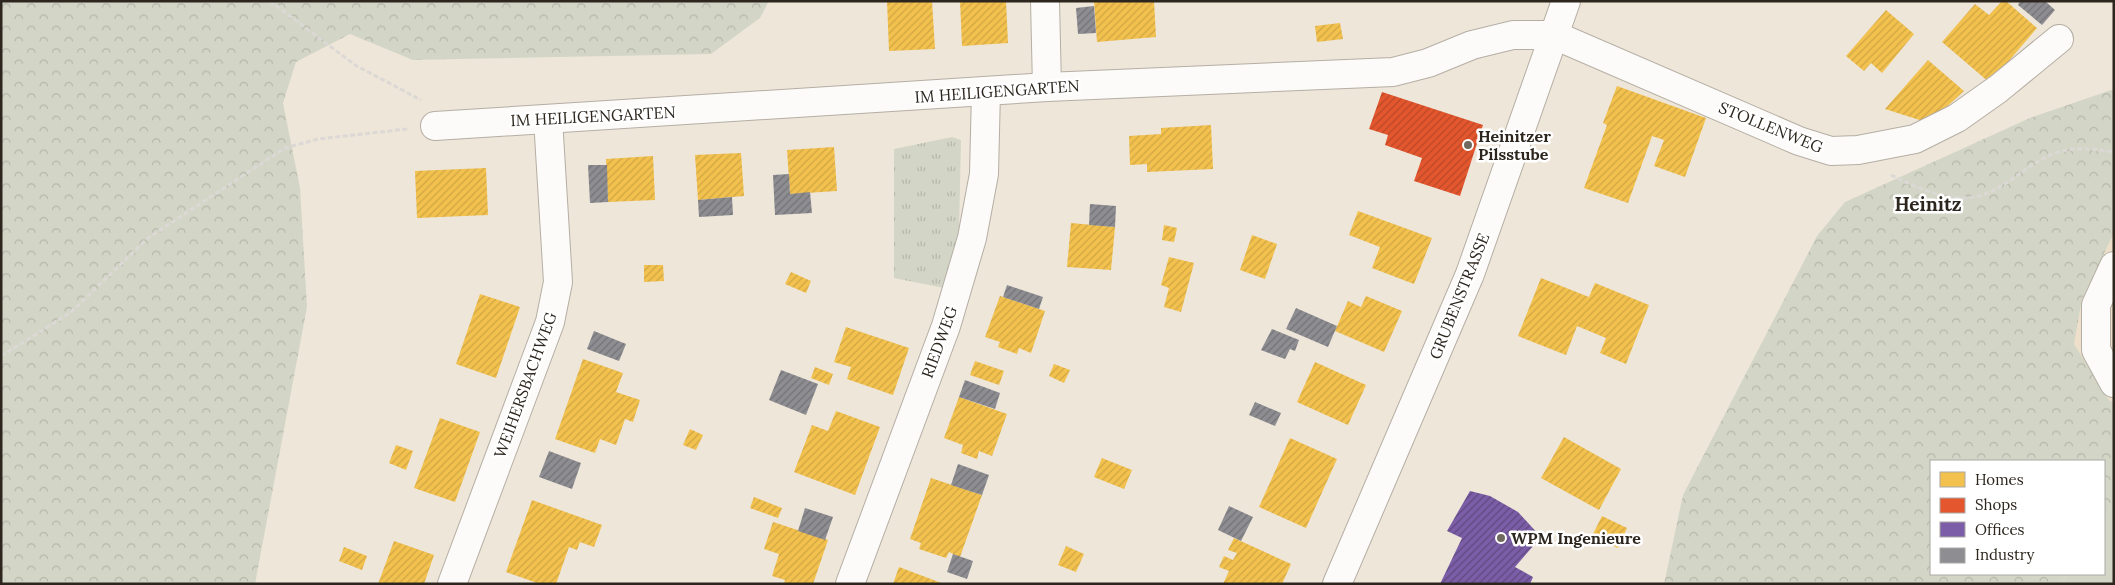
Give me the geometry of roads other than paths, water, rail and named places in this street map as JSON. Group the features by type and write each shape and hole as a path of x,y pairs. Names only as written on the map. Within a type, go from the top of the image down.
{"street":[{"path":"1044,1 1047,87"},
{"name":"GRUBENSTRASSE","path":"1336,584 1470,274 1566,1"},
{"name":"IM HEILIGENGARTEN","path":"435,126 1047,87 1393,72 1428,63 1472,45 1513,35 1554,35"},
{"name":"STOLLENWEG","path":"1554,35 1799,141 1831,151 1858,150 1915,139 1957,118 1998,89 2059,39"},
{"name":"RIEDWEG","path":"850,584 946,326 972,238 984,174 986,91"},
{"name":"WEIHERSBACHWEG","path":"452,584 550,322 558,282 548,119"},
{"path":"2114,266 2096,305 2096,350 2114,383"}],"place":[{"name":"Heinitzer Pilsstube","path":"1468,145"},
{"name":"WPM Ingenieure","path":"1501,538"}],"district":[{"name":"Heinitz","path":"1928,204"}]}
